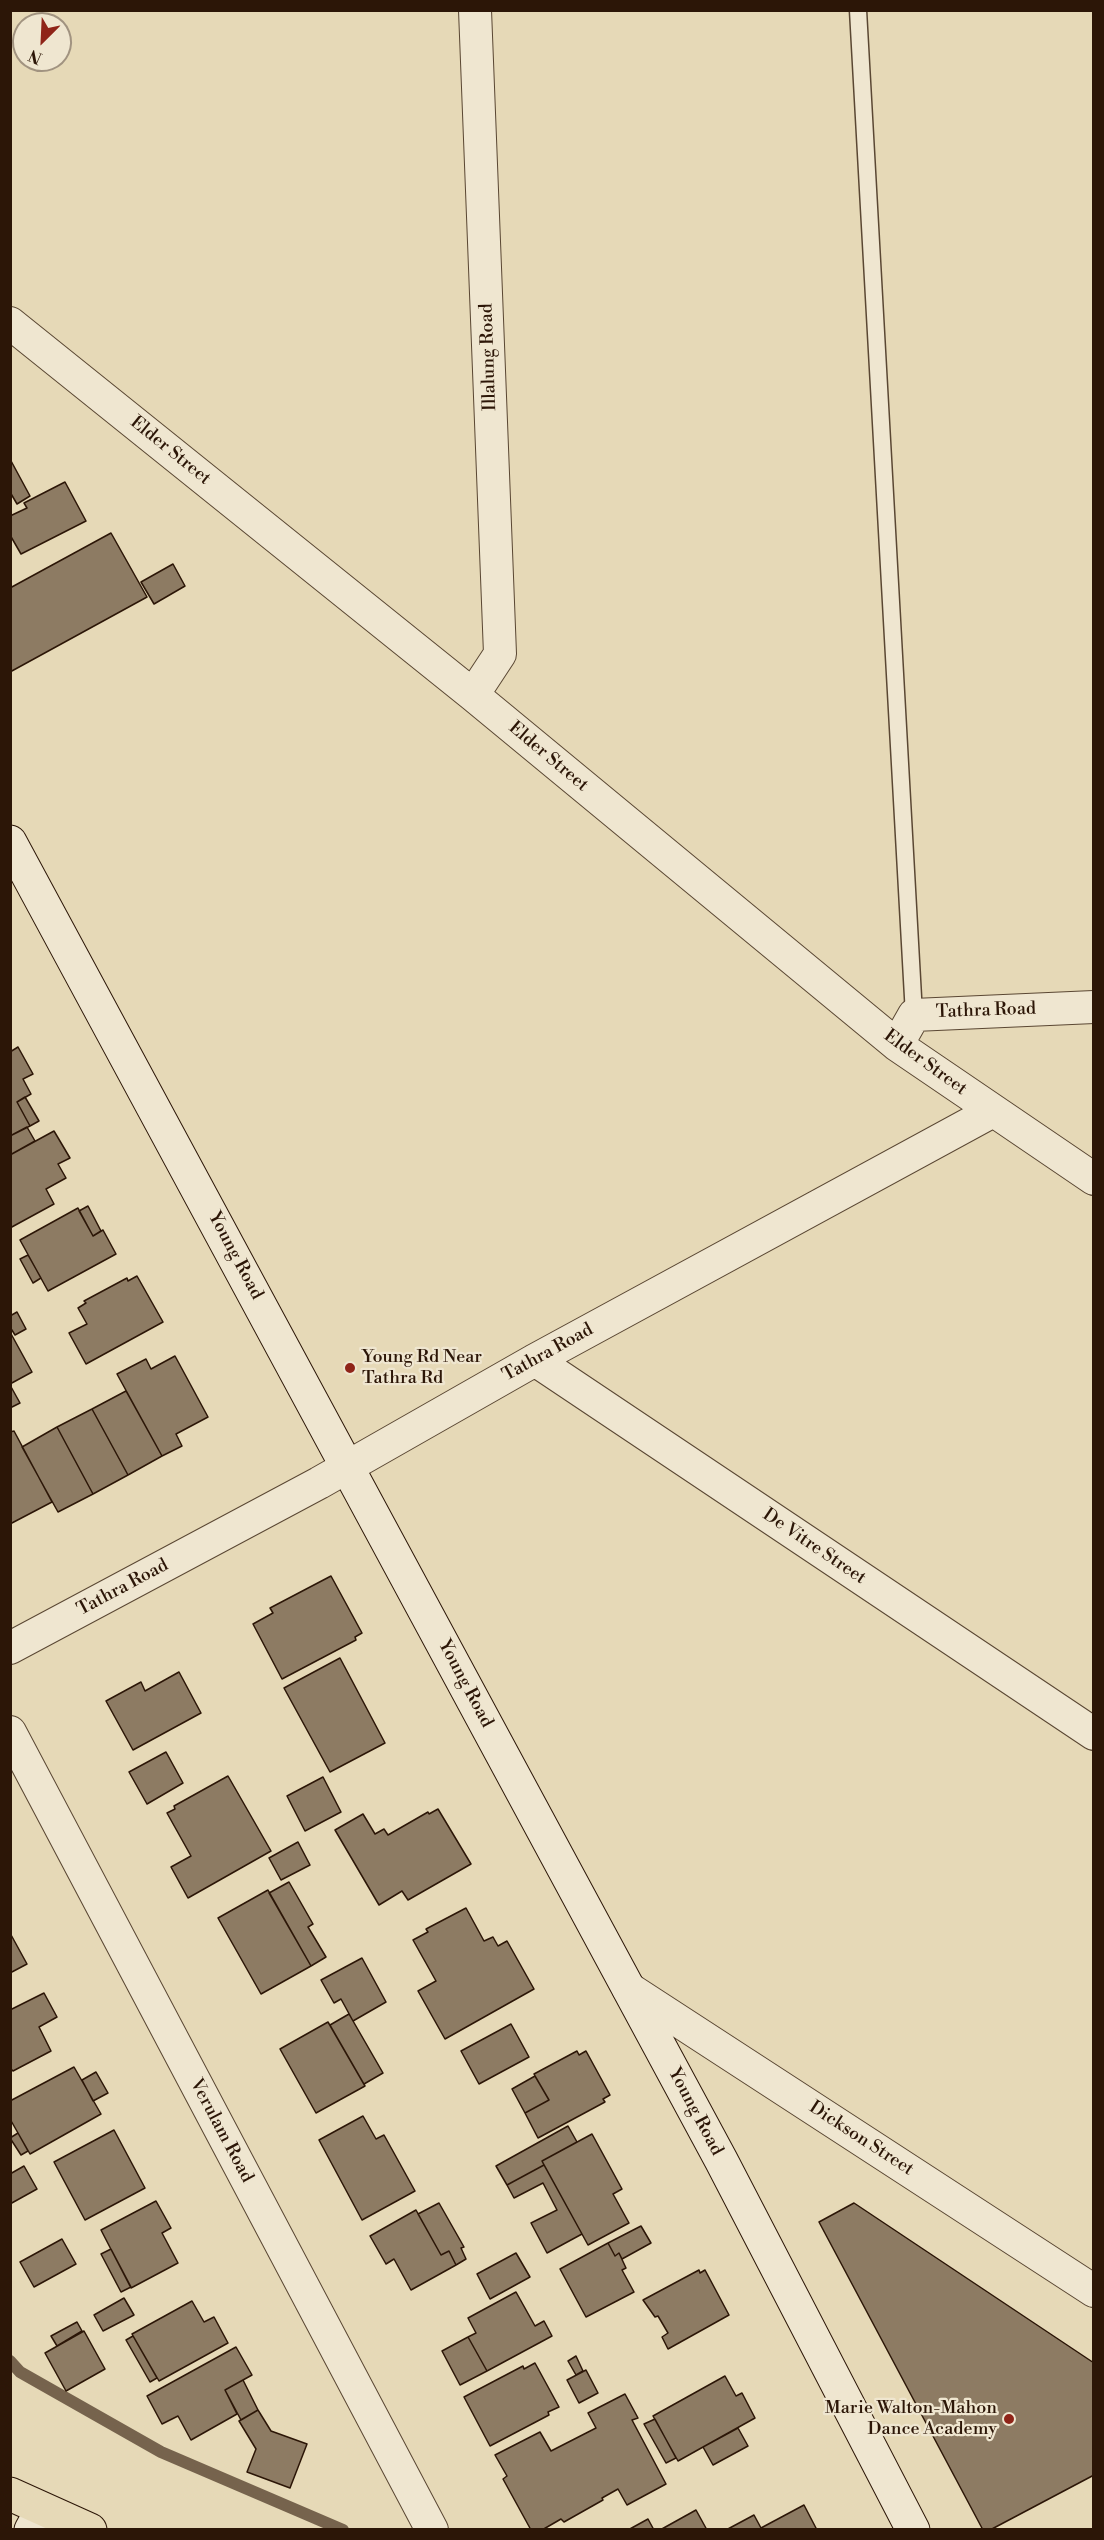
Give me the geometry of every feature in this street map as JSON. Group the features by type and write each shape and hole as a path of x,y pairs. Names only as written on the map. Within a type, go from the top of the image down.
{"highway":[{"path":"10,2494 37,2520 90,2529"}],"street":[{"name":"Illalung Road","path":"472,695 500,654 475,10"},
{"name":"Elder Street","path":"10,323 472,695 897,1046 1094,1179"},
{"name":"Young Road","path":"10,842 721,2160 913,2529"},
{"name":"Tathra Road","path":"897,1046 914,1015 1094,1007"},
{"name":"Tathra Road","path":"10,1648 348,1467 535,1360 993,1111"},
{"name":"De Vitre Street","path":"535,1360 1094,1734"},
{"name":"Verulam Road","path":"10,1732 432,2529"},
{"name":"Dickson Street","path":"628,1988 1094,2291"}],"lane":[{"path":"858,10 914,1015"}],"building":[{"path":"10,459 30,496 17,504 10,492"},
{"path":"65,482 86,521 21,554 10,535 10,516 27,508 24,503"},
{"path":"111,533 147,597 10,672 10,588"},
{"path":"173,564 185,586 154,604 141,582"},
{"path":"18,1047 33,1074 23,1079 31,1094 17,1102 30,1126 10,1136 10,1052"},
{"path":"25,1097 39,1121 30,1126 17,1102"},
{"path":"27,1127 35,1141 10,1155 10,1136"},
{"path":"54,1131 70,1158 58,1164 66,1178 46,1189 54,1204 10,1228 10,1155"},
{"path":"88,1206 101,1231 93,1236 79,1211"},
{"path":"78,1208 93,1236 103,1230 116,1254 48,1291 20,1240"},
{"path":"28,1255 41,1278 33,1283 20,1259"},
{"path":"137,1276 163,1322 86,1364 69,1333 87,1324 78,1308 86,1303 84,1301 127,1278 128,1281"},
{"path":"17,1312 26,1329 15,1335 10,1327 10,1316"},
{"path":"10,1332 32,1372 10,1384"},
{"path":"175,1356 208,1417 176,1434 182,1446 162,1456 117,1374 146,1359 151,1369"},
{"path":"10,1385 20,1403 10,1408"},
{"path":"126,1391 162,1456 128,1475 92,1409"},
{"path":"92,1409 128,1475 93,1494 57,1427"},
{"path":"57,1427 93,1494 58,1512 22,1447"},
{"path":"14,1431 52,1502 10,1524 10,1432"},
{"path":"331,1576 362,1633 355,1637 356,1640 282,1679 253,1624 273,1613 270,1608"},
{"path":"340,1658 385,1743 330,1772 284,1688"},
{"path":"179,1672 201,1713 133,1750 106,1701 141,1682 145,1691"},
{"path":"166,1752 183,1783 147,1804 129,1772"},
{"path":"228,1776 271,1851 188,1898 171,1867 191,1856 167,1813 175,1809 174,1806"},
{"path":"323,1777 341,1812 305,1831 287,1796"},
{"path":"438,1809 471,1864 408,1900 402,1891 379,1905 335,1830 363,1814 375,1834 384,1829 388,1835 428,1812 429,1814"},
{"path":"298,1842 310,1865 281,1880 269,1858"},
{"path":"289,1882 313,1924 308,1927 326,1957 311,1966 269,1893"},
{"path":"268,1890 311,1966 261,1994 218,1918"},
{"path":"466,1908 484,1941 493,1937 498,1946 507,1941 534,1989 445,2039 418,1991 436,1981 413,1940 428,1932 426,1929"},
{"path":"10,1933 27,1964 10,1973"},
{"path":"362,1958 386,2002 353,2021 341,1999 334,2003 321,1980"},
{"path":"44,1993 57,2017 39,2027 51,2051 13,2071 10,2068 10,2010"},
{"path":"349,2014 383,2073 364,2084 330,2025"},
{"path":"328,2022 365,2086 316,2113 280,2049"},
{"path":"511,2024 529,2057 479,2084 461,2051"},
{"path":"577,2051 579,2055 586,2051 610,2095 603,2099 605,2102 538,2138 525,2113 549,2100 534,2074"},
{"path":"74,2067 101,2114 30,2154 10,2119 10,2101"},
{"path":"96,2072 108,2093 93,2101 82,2080"},
{"path":"535,2076 549,2100 525,2113 512,2089"},
{"path":"363,2116 376,2139 384,2135 415,2191 362,2220 319,2140"},
{"path":"568,2126 577,2142 542,2161 544,2165 507,2185 496,2166"},
{"path":"114,2130 145,2188 85,2220 54,2162"},
{"path":"18,2133 28,2151 21,2155 10,2138"},
{"path":"592,2134 622,2189 613,2194 629,2223 588,2245 542,2161"},
{"path":"544,2165 582,2234 547,2253 531,2223 557,2210 543,2183 514,2198 507,2185"},
{"path":"24,2166 37,2189 10,2204 10,2174"},
{"path":"156,2201 171,2228 162,2233 178,2263 131,2288 101,2230"},
{"path":"439,2203 464,2247 461,2248 466,2259 456,2265 449,2251 441,2255 418,2214"},
{"name":"Marie Walton-Mahon Dance Academy","path":"854,2203 1094,2363 1094,2475 990,2530 983,2530 819,2222"},
{"path":"416,2210 441,2255 449,2251 456,2265 411,2290 394,2259 386,2264 370,2236"},
{"path":"641,2226 651,2243 622,2259 619,2253 615,2256 608,2243"},
{"path":"62,2239 76,2264 34,2287 20,2262"},
{"path":"608,2243 615,2256 619,2253 626,2268 622,2270 634,2292 586,2317 560,2269"},
{"path":"111,2249 131,2287 121,2292 101,2254"},
{"path":"516,2253 530,2277 490,2299 477,2274"},
{"path":"699,2270 700,2273 705,2270 729,2315 668,2349 662,2337 668,2333 658,2316 655,2317 643,2300"},
{"path":"516,2292 535,2326 544,2321 552,2336 487,2371 468,2337 476,2333 468,2318"},
{"path":"124,2298 134,2315 103,2331 94,2315"},
{"path":"192,2301 204,2322 214,2317 228,2343 159,2381 132,2334"},
{"path":"77,2322 82,2331 57,2346 51,2336"},
{"path":"84,2331 105,2369 66,2391 45,2353"},
{"path":"133,2336 157,2378 150,2382 126,2340"},
{"path":"468,2337 487,2371 460,2385 442,2351"},
{"path":"236,2347 252,2375 225,2390 237,2414 191,2440 178,2416 162,2424 147,2396"},
{"path":"576,2356 583,2371 576,2375 568,2361"},
{"path":"535,2363 559,2407 548,2412 549,2415 490,2446 464,2397 523,2366 524,2369"},
{"path":"586,2370 598,2393 579,2403 567,2380"},
{"path":"725,2376 736,2396 742,2393 755,2418 678,2461 653,2416"},
{"path":"243,2380 258,2410 241,2420 225,2390"},
{"path":"625,2394 638,2418 632,2420 666,2484 627,2505 618,2489 564,2522 561,2519 542,2530 531,2530 503,2479 507,2476 495,2455 540,2432 551,2451 596,2428 588,2413"},
{"path":"258,2410 271,2431 307,2444 290,2488 247,2472 256,2449 239,2421"},
{"path":"655,2419 676,2458 666,2463 644,2424"},
{"path":"738,2428 748,2446 713,2465 703,2447"},
{"path":"804,2505 817,2530 726,2530 754,2515 761,2528"},
{"path":"696,2510 707,2530 660,2530"},
{"path":"648,2519 654,2530 628,2530"}],"waterway":[{"path":"10,2361 20,2372 161,2452 343,2530"}],"place":[{"name":"Young Rd Near Tathra Rd","path":"350,1368"},
{"name":"Marie Walton-Mahon Dance Academy","path":"1009,2419"}]}
